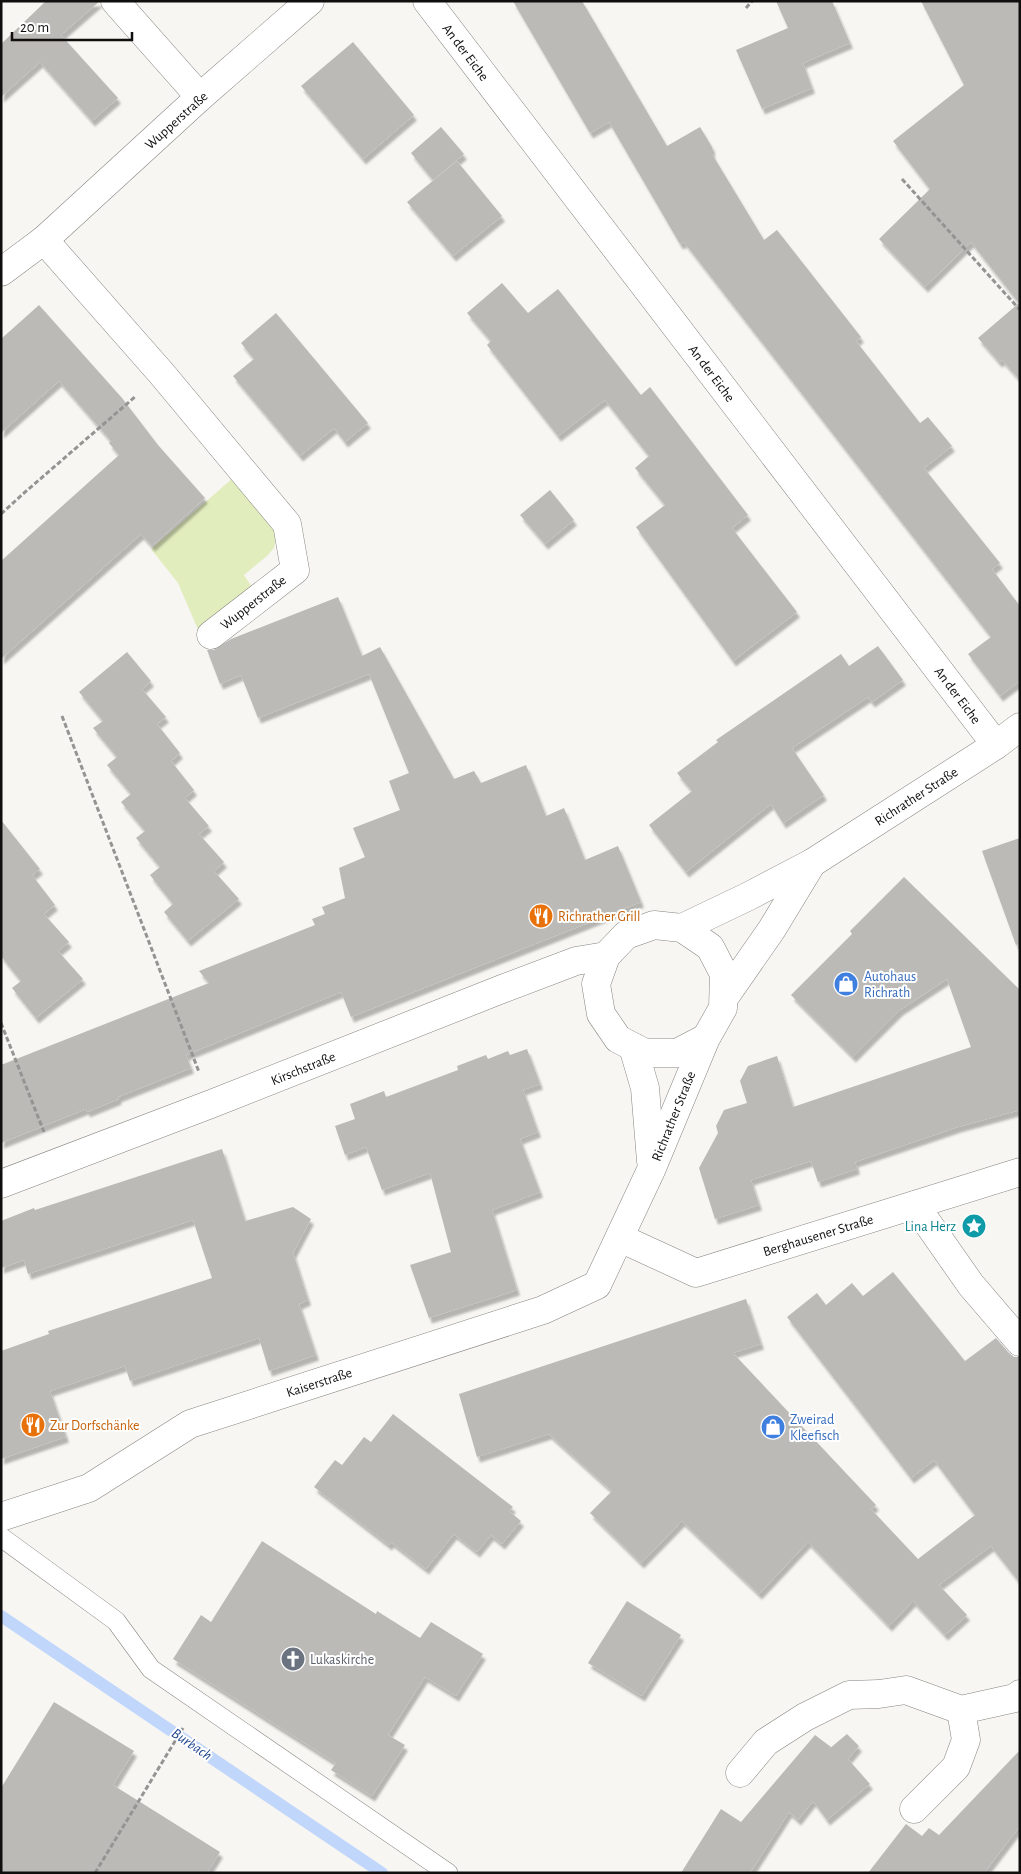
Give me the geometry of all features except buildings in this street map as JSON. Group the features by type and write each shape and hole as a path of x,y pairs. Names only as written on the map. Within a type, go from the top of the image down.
{"street":[{"path":"114,1 200,97"},
{"name":"Wupperstraße","path":"1,272 44,240 200,97 310,1"},
{"name":"An der Eiche","path":"427,1 996,745"},
{"name":"Wupperstraße","path":"44,240 162,374 287,524 295,570 211,635"},
{"name":"Richrather Straße","path":"682,928 812,863 996,745 1020,727"},
{"name":"Richrather Straße","path":"724,998 772,929 812,863"},
{"path":"654,925 682,928 710,947 724,974 723,1008 706,1038 678,1053 645,1053 618,1039 601,1014 596,984 606,956 626,935 654,925"},
{"name":"Kirschstraße","path":"1,1184 576,961 606,956"},
{"name":"Richrather Straße","path":"620,1238 652,1168 706,1038"},
{"name":"Richrather Straße","path":"634,1047 645,1088 652,1168"},
{"name":"Berghausener Straße","path":"620,1238 696,1273 1020,1172"},
{"path":"915,1205 971,1285 1020,1342"},
{"name":"Kaiserstraße","path":"1,1517 89,1488 190,1424 542,1310 597,1285 620,1238"},
{"path":"740,1772 766,1742 805,1717 849,1695 879,1694 906,1690 961,1710 1015,1698 1020,1694"},
{"path":"914,1809 956,1767 966,1740 961,1710"}],"lane":[{"path":"1,1537 116,1621 151,1668 448,1873"}],"path":[{"path":"746,8 752,1"},
{"path":"902,179 1020,310"},
{"path":"1,514 162,374"},
{"path":"62,716 211,1104"},
{"path":"1,1023 57,1162"},
{"path":"95,1873 188,1720"}],"green space":[{"path":"233,478 273,526 276,538 274,548 244,575 252,587 199,632 178,583 151,549"}],"waterway":[{"name":"Burbach","path":"1,1616 382,1873"}],"place":[{"name":"Richrather Grill","path":"541,916"},
{"name":"Autohaus Richrath","path":"846,984"},
{"name":"Lina Herz","path":"974,1226"},
{"name":"Zur Dorfschänke","path":"33,1425"},
{"name":"Zweirad Kleefisch","path":"773,1427"},
{"name":"Lukaskirche","path":"293,1659"}]}
